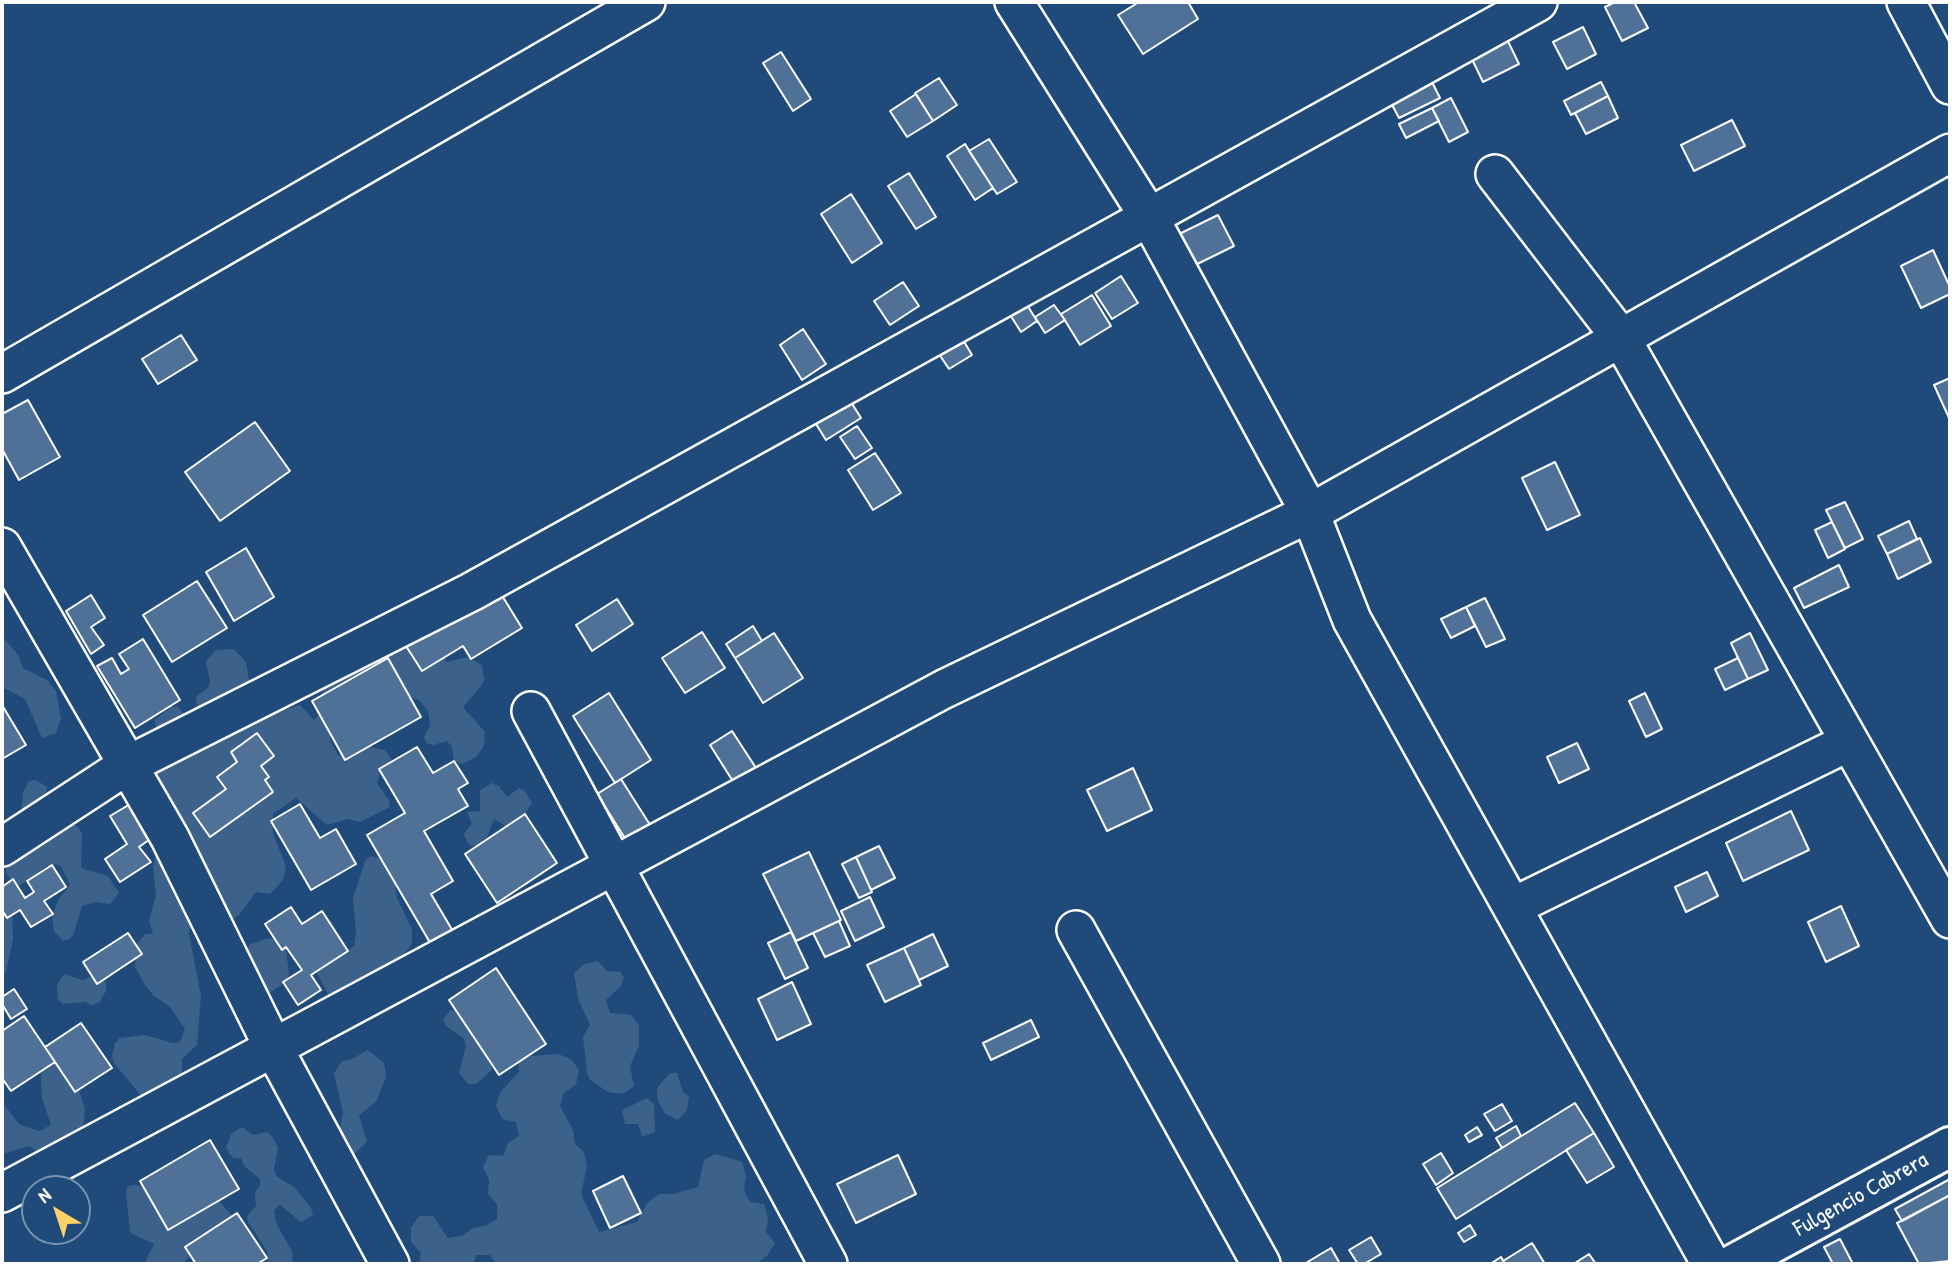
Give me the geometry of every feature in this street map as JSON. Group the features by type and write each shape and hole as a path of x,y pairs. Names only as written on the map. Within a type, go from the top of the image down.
{"main road":[{"name":"Fulgencio Cabrera","path":"1734,1264 1950,1147"}],"street":[{"path":"2,374 646,2"},
{"path":"1014,2 1149,217 1310,513 1352,620 1711,1264"},
{"path":"2,848 126,766 471,592 1538,2"},
{"path":"1906,2 1950,85"},
{"path":"2,1193 944,689 1310,513 1950,153"},
{"path":"1494,174 1621,338 1950,919"},
{"path":"2,547 126,766 170,838 273,1047 390,1264"},
{"path":"531,711 828,1264"},
{"path":"1512,907 1849,742"},
{"path":"1076,930 1261,1264"}],"shaded area":[{"path":"407,634 411,648 443,657 447,662 467,657 482,665 484,680 463,707 485,732 484,746 476,757 462,764 454,761 452,747 447,741 433,745 426,743 424,737 430,725 428,711 419,700 398,693 388,658 382,654"},
{"path":"2,636 18,655 23,668 47,680 56,691 61,719 56,733 42,738 25,699 2,687"},
{"path":"234,649 246,662 250,685 260,708 274,713 300,705 314,720 319,715 318,701 331,674 363,667 368,672 328,728 338,755 345,756 370,747 384,750 389,755 392,761 381,770 377,783 389,800 390,807 360,822 348,819 327,825 296,798 273,814 273,834 286,866 283,880 270,894 256,892 240,914 229,922 191,921 189,934 201,996 197,1045 182,1059 182,1080 143,1098 114,1063 112,1056 115,1043 120,1038 145,1035 173,1043 180,1042 185,1029 170,1007 153,995 135,967 136,945 145,934 153,934 149,921 156,895 153,867 156,853 161,848 151,781 157,735 155,720 171,707 178,706 186,717 197,711 196,697 208,688 210,682 206,661 216,650"},
{"path":"36,780 47,787 43,809 78,827 82,833 81,868 108,876 119,893 110,904 96,902 82,906 74,933 70,939 63,941 54,931 52,917 58,900 70,885 61,866 55,864 45,867 21,885 14,884 6,873 7,859 21,814 23,793 29,781"},
{"path":"492,783 499,786 507,797 519,788 525,791 532,803 524,816 507,827 494,819 487,837 477,845 470,846 463,834 472,824 467,812 480,811 480,790"},
{"path":"370,856 384,859 394,876 397,898 412,929 412,943 396,968 330,998 317,973 354,946 356,933 353,898 365,861"},
{"path":"2,903 12,911 13,939 6,972 2,976"},
{"path":"268,938 275,939 286,947 289,976 286,982 268,994 262,990 257,970 247,953 249,945"},
{"path":"598,961 607,971 621,972 624,978 621,986 606,1000 610,1013 631,1015 639,1025 639,1046 630,1066 634,1086 623,1094 608,1092 590,1080 587,1073 583,1037 590,1025 578,999 574,973 584,964"},
{"path":"64,974 83,980 96,974 106,983 106,991 99,1003 63,1004 58,999 57,985"},
{"path":"450,1010 458,1011 470,1025 490,1064 492,1070 476,1084 468,1084 459,1073 466,1046 464,1039 446,1026 443,1020"},
{"path":"368,1050 384,1063 386,1077 376,1102 359,1115 367,1142 352,1156 339,1134 343,1113 334,1073 342,1061 350,1060"},
{"path":"558,1054 571,1059 579,1070 576,1084 564,1093 560,1106 573,1130 575,1144 584,1152 587,1166 581,1194 599,1232 637,1222 648,1202 659,1194 673,1194 698,1187 704,1160 716,1154 742,1162 746,1176 744,1190 750,1202 764,1204 768,1218 766,1232 775,1243 767,1256 756,1264 496,1264 490,1255 476,1255 474,1264 419,1264 421,1253 411,1242 411,1228 419,1216 433,1216 448,1238 462,1236 473,1228 485,1226 497,1219 497,1204 488,1194 489,1180 483,1167 489,1155 503,1156 508,1143 519,1136 516,1122 502,1119 496,1105 501,1091 519,1072 518,1062 530,1056"},
{"path":"55,1062 78,1088 85,1108 83,1130 40,1156 30,1146 2,1154 2,1102 19,1124 39,1131 51,1125 42,1098 41,1077 42,1070"},
{"path":"670,1073 677,1073 683,1092 689,1096 687,1110 678,1120 665,1114 658,1101 657,1088"},
{"path":"647,1098 654,1104 655,1132 642,1137 638,1124 625,1124 622,1110"},
{"path":"242,1127 253,1135 267,1132 272,1136 278,1148 274,1169 276,1176 294,1187 311,1208 313,1215 301,1222 280,1205 274,1210 276,1223 293,1253 292,1264 268,1264 267,1251 248,1222 247,1215 256,1206 255,1192 260,1186 260,1179 244,1166 241,1158 234,1158 229,1154 226,1147 231,1134"},
{"path":"135,1185 199,1200 219,1201 232,1216 182,1264 144,1264 154,1244 130,1233 126,1192 128,1186"}],"building":[{"path":"1139,2 1188,2 1198,19 1143,54 1118,15"},
{"path":"1615,2 1634,2 1648,28 1622,41 1605,7"},
{"path":"1583,27 1596,54 1567,69 1553,42"},
{"path":"1504,33 1519,64 1483,82 1468,51"},
{"path":"781,52 811,99 793,111 763,63"},
{"path":"1429,76 1440,98 1399,118 1388,97"},
{"path":"939,78 957,105 933,121 915,93"},
{"path":"1601,82 1608,96 1571,115 1564,101"},
{"path":"916,94 933,121 907,137 890,111"},
{"path":"1608,96 1618,118 1586,134 1575,113"},
{"path":"1451,98 1468,132 1449,142 1432,108"},
{"path":"1432,108 1439,121 1406,138 1399,124"},
{"path":"1732,120 1745,146 1694,171 1681,145"},
{"path":"989,139 1017,182 997,194 969,151"},
{"path":"965,144 993,188 975,200 947,156"},
{"path":"909,173 936,217 916,229 888,186"},
{"path":"851,194 882,243 852,263 821,214"},
{"path":"1218,215 1234,246 1183,271 1167,240"},
{"path":"1933,250 1950,287 1950,294 1921,308 1901,266"},
{"path":"1121,276 1138,303 1112,319 1095,293"},
{"path":"903,282 919,306 890,325 874,301"},
{"path":"1092,295 1111,326 1080,345 1061,314"},
{"path":"1024,300 1037,321 1021,332 1007,310"},
{"path":"1054,305 1065,320 1045,333 1035,317"},
{"path":"803,329 826,364 802,380 780,345"},
{"path":"959,333 972,355 949,369 935,348"},
{"path":"181,335 197,360 158,384 142,359"},
{"path":"1950,378 1950,420 1934,385"},
{"path":"846,394 861,418 826,440 811,416"},
{"path":"28,400 60,457 19,480 2,449 2,414"},
{"path":"255,422 290,471 220,521 185,472"},
{"path":"857,426 872,448 855,459 840,437"},
{"path":"875,453 901,493 873,510 848,470"},
{"path":"1555,462 1580,515 1547,530 1522,478"},
{"path":"1845,502 1863,539 1845,548 1826,510"},
{"path":"1909,521 1917,539 1887,554 1878,536"},
{"path":"1832,522 1845,549 1828,558 1815,530"},
{"path":"1920,538 1931,562 1898,579 1887,554"},
{"path":"246,548 274,597 234,621 206,572"},
{"path":"1839,565 1849,587 1804,608 1794,588"},
{"path":"197,581 227,628 172,662 143,615"},
{"path":"498,589 522,628 471,659 463,646 422,671 406,646"},
{"path":"91,595 105,618 91,627 104,645 91,654 66,611"},
{"path":"1485,598 1505,639 1486,647 1466,607"},
{"path":"617,599 633,624 592,651 576,625"},
{"path":"1466,607 1475,626 1451,638 1441,619"},
{"path":"753,626 762,641 735,658 726,644"},
{"path":"702,632 725,668 685,693 662,658"},
{"path":"774,633 803,678 763,703 735,658"},
{"path":"1750,633 1768,670 1748,679 1731,643"},
{"path":"143,639 180,700 135,728 97,666 112,658 121,674 129,669 119,654"},
{"path":"388,658 421,717 345,760 312,701"},
{"path":"1738,658 1748,679 1725,690 1715,669"},
{"path":"609,693 651,760 615,783 573,716"},
{"path":"1645,693 1662,729 1646,737 1629,701"},
{"path":"2,705 26,745 2,759"},
{"path":"732,731 756,768 734,783 710,745"},
{"path":"257,733 274,756 261,766 269,777 265,780 273,792 210,837 193,813 226,789 217,777 237,762 231,752"},
{"path":"1577,743 1589,769 1559,783 1547,757"},
{"path":"417,747 433,773 454,761 468,783 458,789 468,806 424,831 453,881 431,894 454,933 432,946 367,835 405,813 379,769"},
{"path":"1133,768 1152,810 1107,831 1087,790"},
{"path":"621,779 652,828 628,843 597,794"},
{"path":"137,800 160,832 139,847 151,862 120,882 105,859 127,844 110,816"},
{"path":"300,804 320,838 336,829 356,864 311,890 271,821"},
{"path":"1791,811 1809,850 1743,881 1726,843"},
{"path":"525,814 557,863 497,903 465,854"},
{"path":"879,846 895,878 871,890 856,857"},
{"path":"809,852 841,920 796,941 763,874"},
{"path":"856,857 872,892 859,898 842,864"},
{"path":"52,865 66,887 44,901 53,914 31,927 20,910 7,918 2,910 2,887 13,879 25,898 34,892 27,881"},
{"path":"1707,872 1718,896 1686,912 1675,887"},
{"path":"870,897 884,927 855,941 841,911"},
{"path":"1841,906 1859,946 1826,962 1808,922"},
{"path":"291,907 302,924 322,911 348,951 311,975 321,990 298,1005 283,982 302,970 286,947 282,950 265,924"},
{"path":"839,921 850,946 825,957 813,933"},
{"path":"791,932 808,968 785,979 768,943"},
{"path":"128,933 142,954 97,984 83,962"},
{"path":"933,934 948,966 919,980 904,948"},
{"path":"904,948 921,985 885,1002 867,965"},
{"path":"496,968 546,1044 499,1075 449,1000"},
{"path":"792,982 811,1024 777,1040 758,999"},
{"path":"14,989 27,1009 11,1019 2,1004 2,997"},
{"path":"24,1016 55,1062 11,1091 2,1078 2,1031"},
{"path":"1031,1020 1039,1037 991,1060 983,1043"},
{"path":"81,1023 112,1068 75,1092 45,1047"},
{"path":"1575,1103 1594,1133 1456,1219 1437,1188"},
{"path":"1502,1104 1512,1121 1495,1131 1484,1114"},
{"path":"1516,1126 1521,1136 1502,1148 1496,1138"},
{"path":"1477,1127 1482,1135 1469,1142 1465,1135"},
{"path":"1594,1133 1614,1167 1587,1183 1566,1150"},
{"path":"210,1140 239,1189 168,1230 140,1181"},
{"path":"1441,1153 1453,1173 1436,1185 1423,1164"},
{"path":"898,1155 916,1194 856,1223 837,1184"},
{"path":"623,1176 641,1213 610,1228 593,1191"},
{"path":"1950,1179 1950,1195 1902,1221 1895,1209"},
{"path":"1950,1195 1950,1261 1919,1264 1897,1223"},
{"path":"237,1213 267,1258 257,1264 196,1264 185,1247"},
{"path":"1470,1225 1476,1235 1464,1242 1458,1233"},
{"path":"1371,1237 1381,1254 1364,1264 1358,1264 1349,1250"},
{"path":"1840,1239 1853,1264 1833,1264 1824,1247"},
{"path":"1532,1243 1545,1264 1505,1264 1503,1261"},
{"path":"1331,1248 1339,1262 1336,1264 1304,1264"},
{"path":"1589,1254 1596,1264 1575,1263"},
{"path":"1501,1257 1505,1264 1490,1264"}]}
